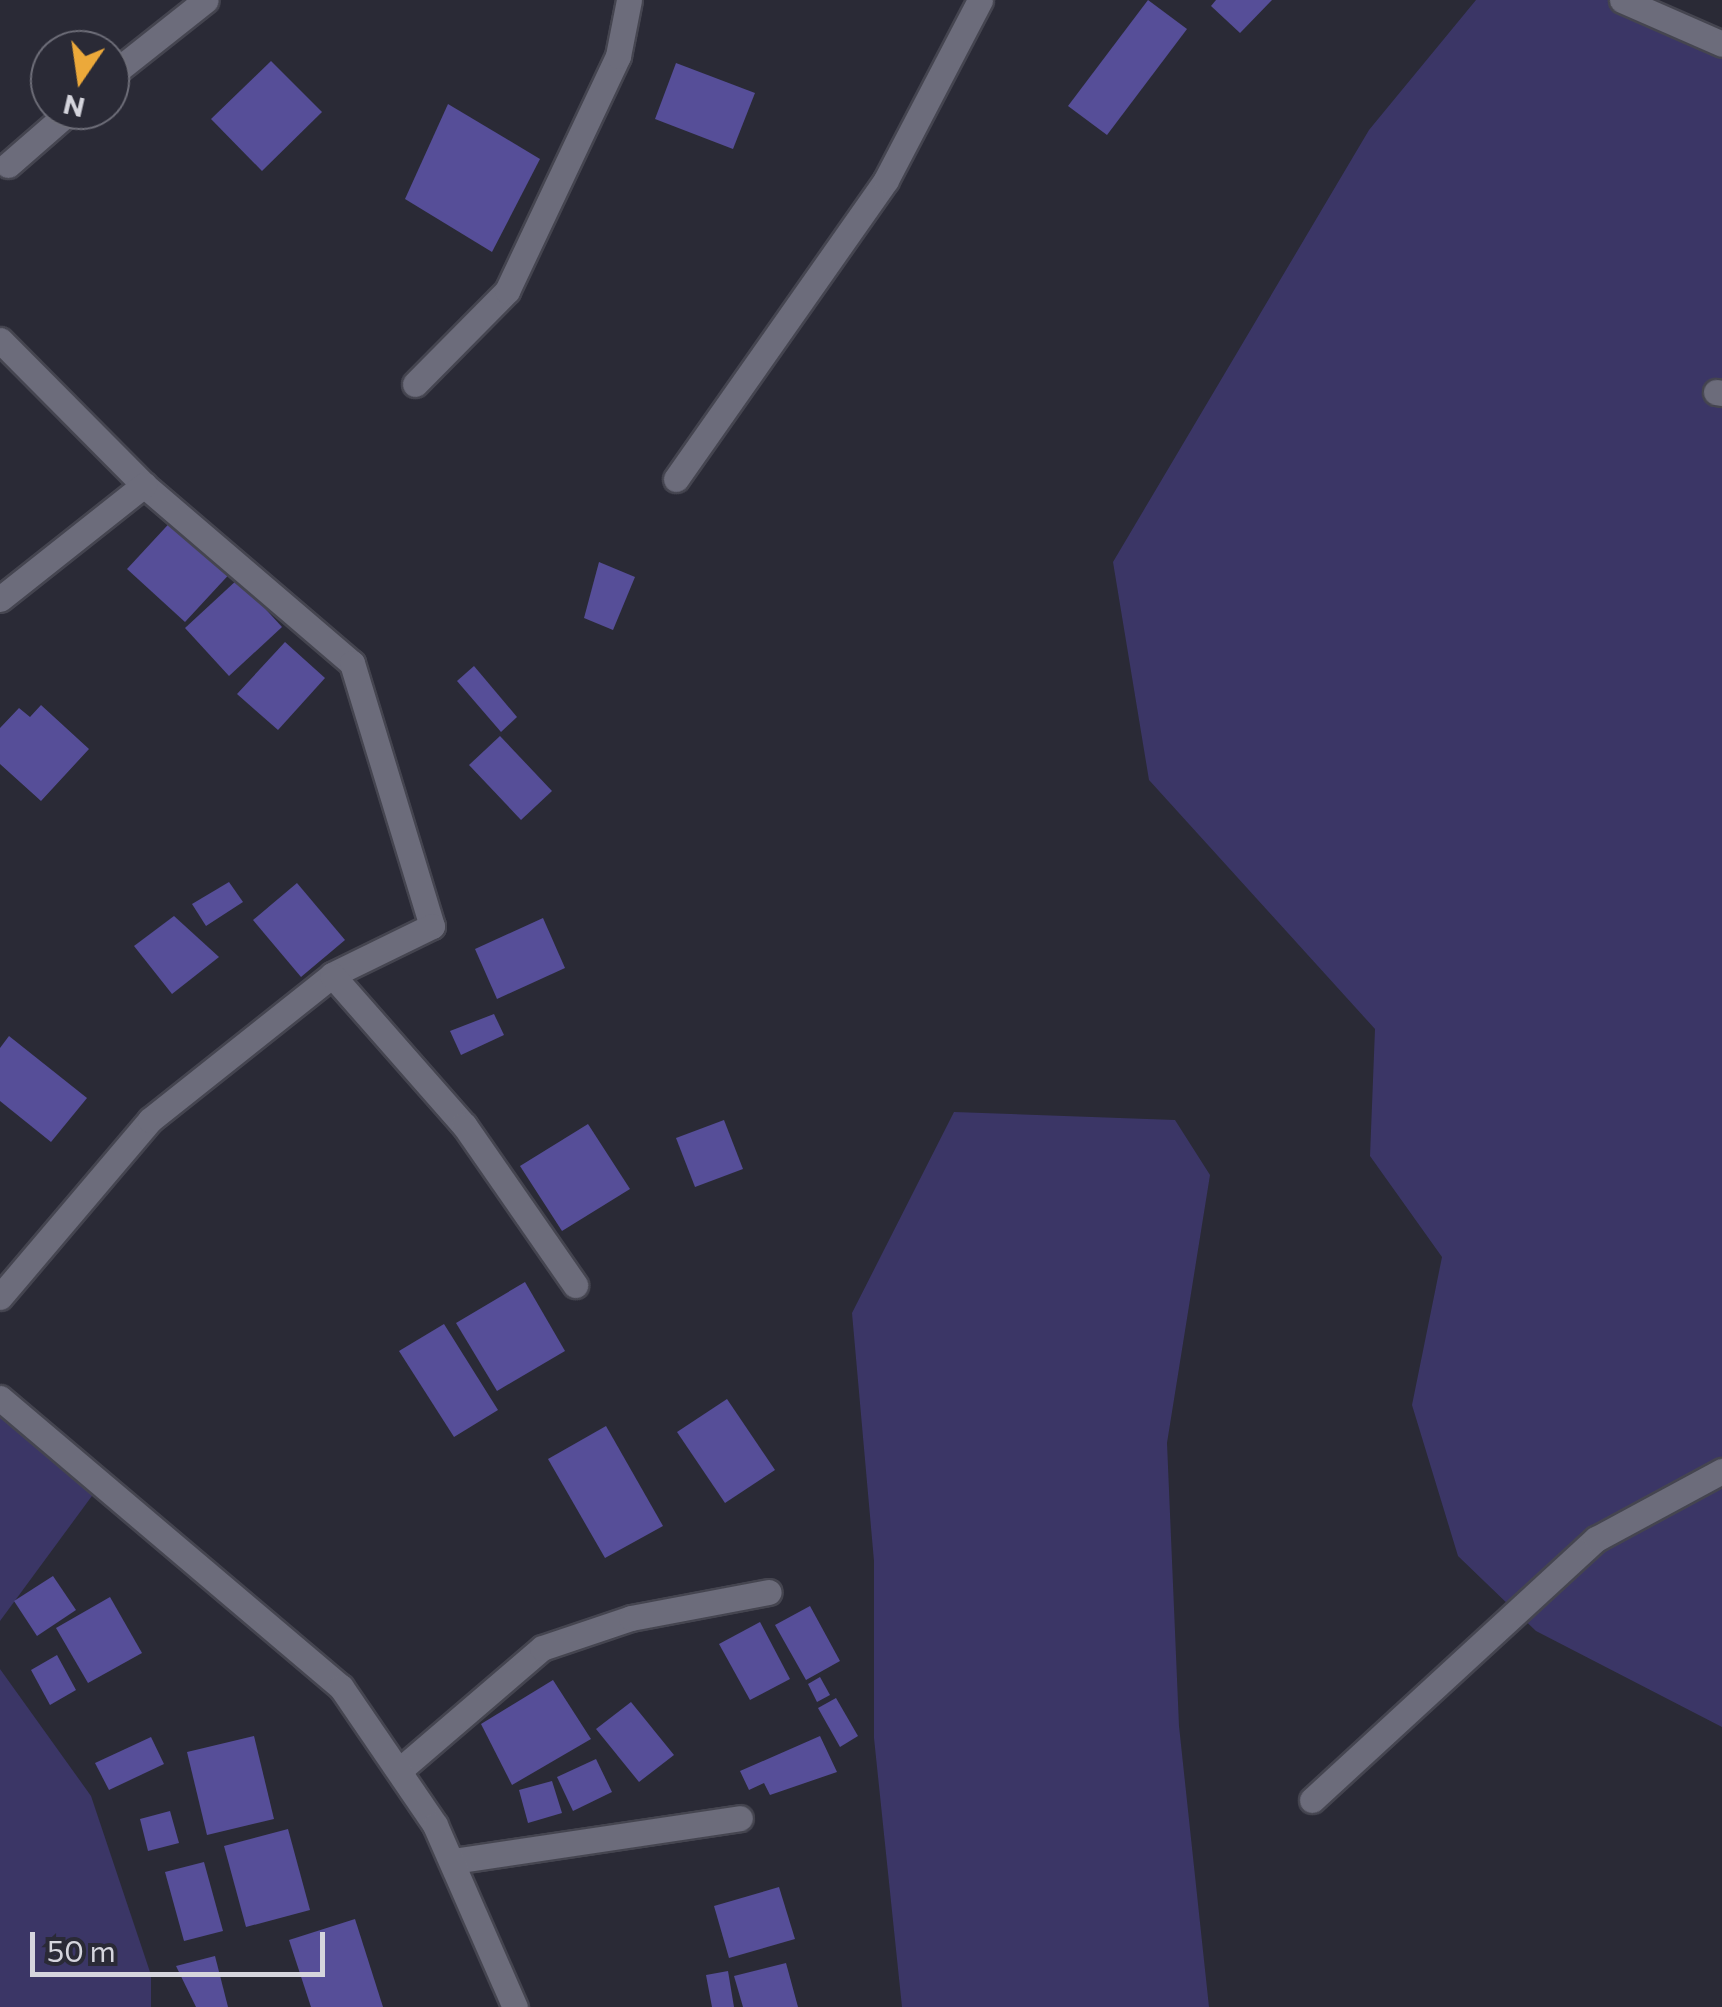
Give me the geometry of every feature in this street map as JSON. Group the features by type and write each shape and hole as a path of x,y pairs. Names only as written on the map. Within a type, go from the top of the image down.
{"street":[{"path":"130,60 206,0"},
{"path":"415,384 506,290 618,56 629,0"},
{"path":"676,479 886,180 980,0"},
{"path":"1622,0 1722,44"},
{"path":"8,165 48,130"},
{"path":"0,340 144,485 352,663 432,926 332,975 150,1120 0,1297"},
{"path":"0,599 144,485"},
{"path":"332,975 464,1124 575,1285"},
{"path":"0,1398 341,1686 402,1768 453,1861 515,2007"},
{"path":"1312,1800 1596,1539 1722,1471"},
{"path":"402,1768 542,1648 631,1618 770,1592"},
{"path":"453,1861 740,1818"}],"shaded area":[{"path":"1476,0 1622,0 1722,44 1722,1727 1536,1631 1458,1556 1412,1405 1442,1257 1370,1156 1375,1029 1149,780 1113,562 1369,130"},
{"path":"954,1112 1175,1120 1210,1175 1167,1443 1179,1726 1209,2007 902,2007 874,1738 874,1561 852,1313"},
{"path":"0,1409 100,1485 0,1621"},
{"path":"0,1669 91,1796 151,1975 151,2007 0,2007"}],"building":[{"path":"1148,0 1187,29 1107,135 1068,106"},
{"path":"1216,0 1272,0 1240,33 1211,6"},
{"path":"271,61 322,112 262,171 211,119"},
{"path":"676,63 755,93 733,149 655,119"},
{"path":"448,104 540,159 492,252 405,199"},
{"path":"177,515 235,568 185,622 127,569"},
{"path":"599,562 635,577 613,630 584,618"},
{"path":"238,579 282,627 229,676 185,628"},
{"path":"285,642 325,678 278,730 237,694"},
{"path":"474,666 517,717 501,732 457,681"},
{"path":"41,705 89,749 41,801 0,764 0,728 19,708 30,717"},
{"path":"500,736 552,791 521,820 469,765"},
{"path":"229,882 243,902 206,926 192,904"},
{"path":"297,883 345,940 301,977 253,920"},
{"path":"174,916 219,957 172,994 134,946"},
{"path":"543,918 565,968 497,999 475,949"},
{"path":"494,1014 504,1035 461,1055 450,1031"},
{"path":"9,1036 87,1098 51,1142 0,1101 0,1048"},
{"path":"724,1120 743,1169 695,1187 676,1138"},
{"path":"588,1124 630,1189 562,1231 520,1166"},
{"path":"525,1282 565,1351 497,1391 456,1323"},
{"path":"444,1324 498,1410 454,1437 399,1351"},
{"path":"727,1399 775,1470 725,1503 677,1432"},
{"path":"606,1426 663,1526 605,1558 548,1459"},
{"path":"53,1576 76,1610 37,1636 14,1601"},
{"path":"110,1597 142,1653 88,1683 56,1628"},
{"path":"810,1606 840,1661 806,1680 775,1625"},
{"path":"760,1622 790,1679 750,1700 719,1644"},
{"path":"57,1655 76,1690 50,1705 31,1670"},
{"path":"820,1677 830,1695 817,1702 808,1684"},
{"path":"553,1680 591,1739 512,1785 481,1724"},
{"path":"836,1698 858,1736 840,1747 818,1708"},
{"path":"631,1702 674,1755 639,1782 596,1729"},
{"path":"254,1736 274,1819 207,1835 187,1752"},
{"path":"820,1736 837,1772 770,1795 764,1783 749,1790 740,1771"},
{"path":"151,1737 164,1764 109,1790 95,1763"},
{"path":"596,1759 612,1792 573,1811 557,1777"},
{"path":"552,1781 562,1813 528,1823 519,1790"},
{"path":"170,1811 179,1843 148,1851 140,1819"},
{"path":"288,1829 310,1910 246,1927 224,1846"},
{"path":"204,1862 223,1931 184,1941 165,1872"},
{"path":"779,1887 795,1939 729,1958 714,1906"},
{"path":"355,1919 383,2007 311,2007 289,1940"},
{"path":"215,1956 228,2007 196,2007 176,1966"},
{"path":"786,1963 798,2007 743,2007 734,1976"},
{"path":"728,1971 734,2007 712,2007 706,1975"}]}
